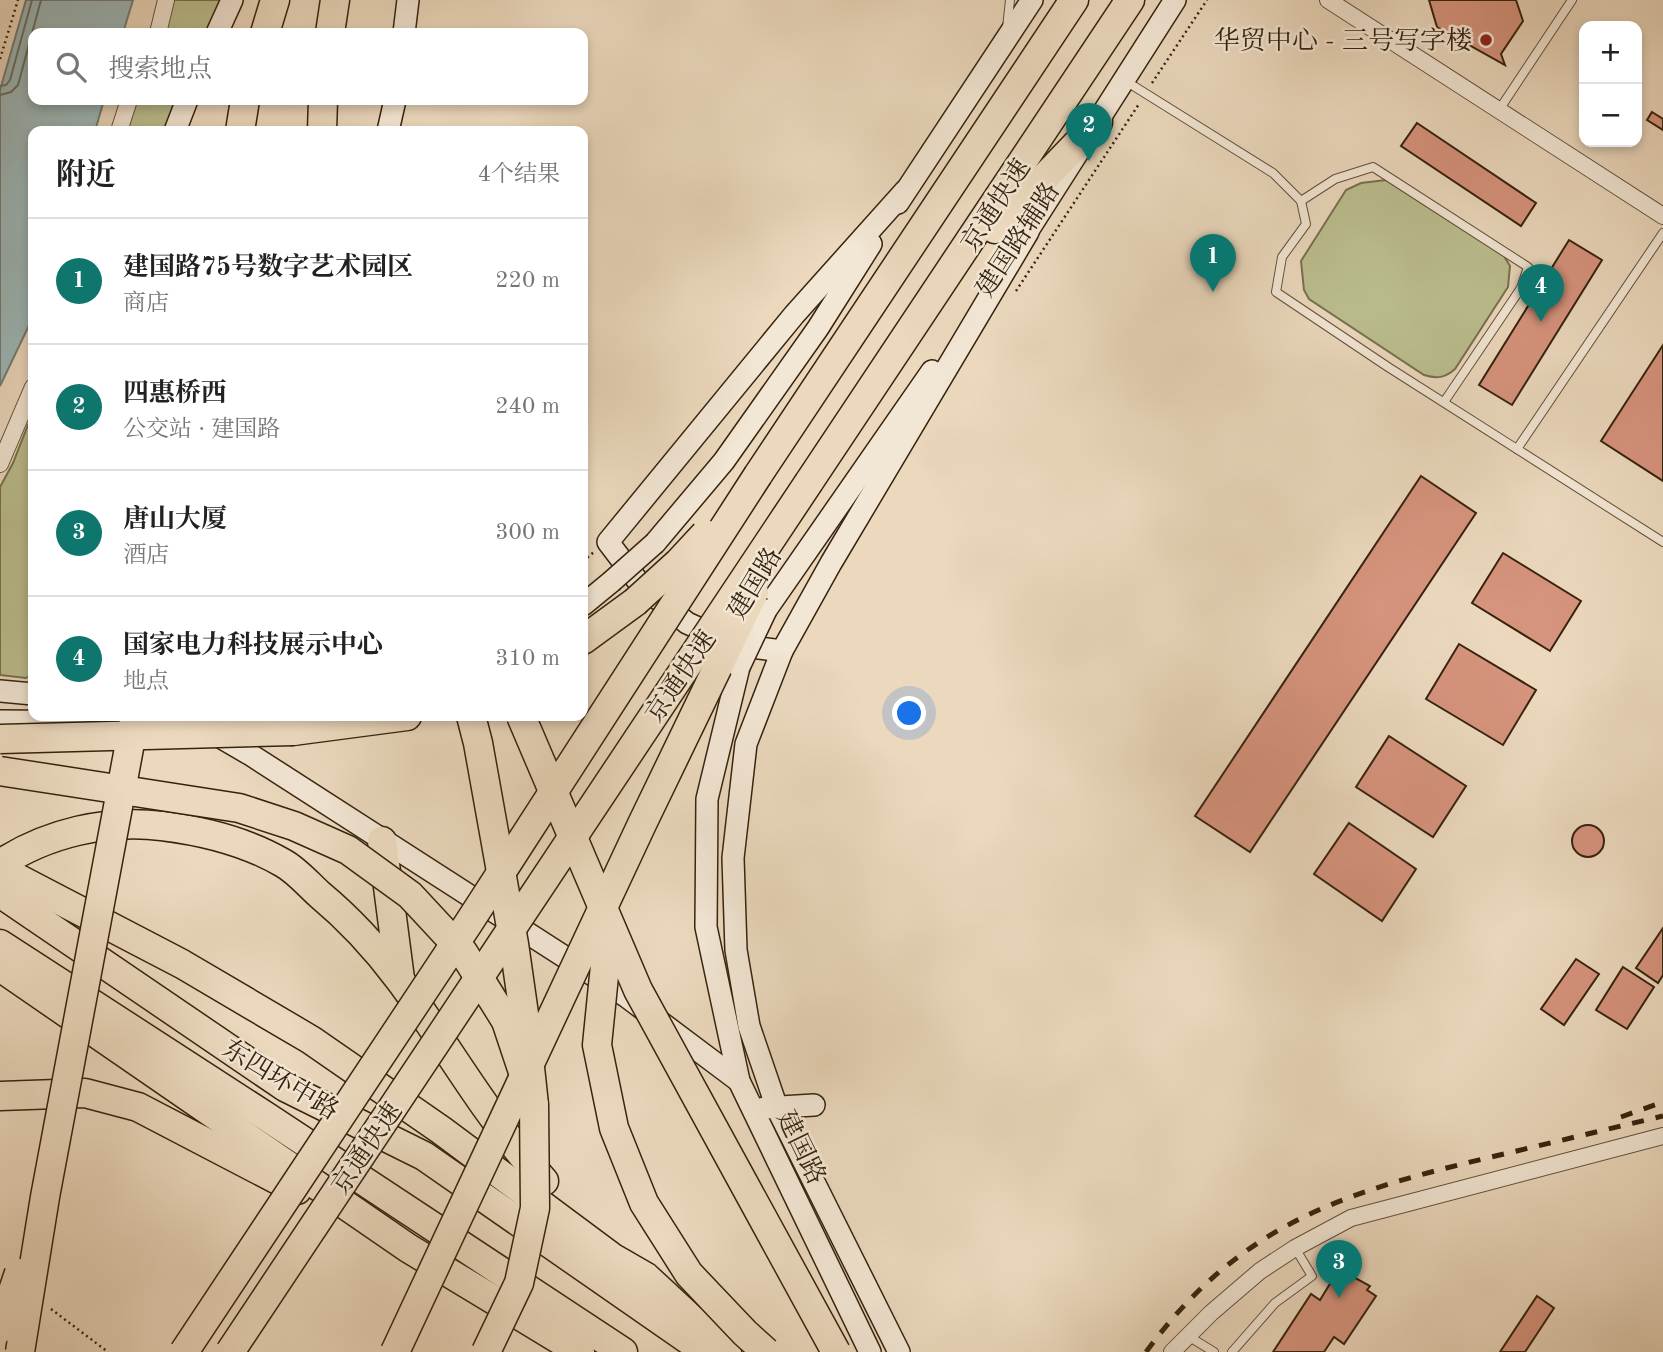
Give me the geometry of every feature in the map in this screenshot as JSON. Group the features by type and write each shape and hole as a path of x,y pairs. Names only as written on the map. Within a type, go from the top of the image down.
{"highway":[{"path":"267,28 275,0"},
{"path":"331,28 335,0"},
{"name":"京通快速","path":"184,1352 468,924 758,475 1074,0"},
{"name":"京通快速","path":"230,1352 947,279 1130,0"},
{"path":"1105,38 1136,0"},
{"path":"241,126 245,105"},
{"path":"322,126 323,105"},
{"path":"947,279 1098,122"},
{"path":"588,636 635,602 679,562 758,475"},
{"path":"395,1352 642,824 809,482"},
{"path":"20,1352 45,1198 134,721"},
{"path":"0,739 293,731 369,721"},
{"path":"472,721 514,944 534,1105 535,1208 519,1283 486,1352"},
{"path":"523,721 638,990 836,1352"},
{"path":"0,771 239,808 294,826 348,850 410,895 464,952 506,1021 534,1105"},
{"path":"613,1258 518,1151 400,979 363,935 284,863 239,844 194,830 138,823 82,829 48,840 5,863 19,879 182,964 311,1040 441,1130 613,1258 646,1277 727,1352"},
{"path":"642,824 607,930 597,1045 614,1128 644,1203 689,1274 766,1352"},
{"path":"382,841 400,979"},
{"name":"东四环中路","path":"0,892 285,1087 424,1156 706,1352"},
{"name":"东四环中路","path":"0,944 279,1124 623,1352"},
{"path":"0,967 408,1248 580,1352"},
{"path":"0,1096 85,1094 138,1107 408,1248"},
{"path":"0,1329 45,1198"}],"street":[{"path":"159,28 166,0"},
{"path":"219,28 232,0"},
{"path":"405,28 408,0"},
{"path":"588,601 655,542 732,450 818,328 1032,0"},
{"name":"建国路","path":"870,1352 739,1081 706,928 707,799 739,667 766,610 1028,232 1175,0"},
{"path":"1328,0 1345,5 1499,110 1663,216"},
{"path":"121,126 127,105"},
{"path":"177,126 185,105"},
{"path":"389,126 394,105"},
{"path":"782,651 736,645 687,623 640,584 608,542 794,315 905,191"},
{"path":"899,1352 777,1108 747,1013 736,950 733,858 746,744 782,651 831,563 1028,232"},
{"path":"0,464 28,399"},
{"path":"0,691 28,694"},
{"path":"0,721 114,721"},
{"path":"194,721 627,997 739,1081"},
{"path":"752,1108 814,1105"},
{"path":"1172,1352 1211,1313 1260,1272 1295,1248 1351,1218 1663,1136"}],"lane":[{"path":"1006,40 1010,0"},
{"path":"1499,110 1572,0"},
{"path":"1124,80 1273,173 1301,201 1306,224 1282,257 1276,292 1663,542"},
{"path":"1301,201 1335,179 1373,167 1528,267 1521,288 1444,402"},
{"path":"1517,449 1663,233"},
{"path":"1232,1352 1275,1303 1312,1276 1295,1248"},
{"path":"1188,1336 1214,1352"}],"path":[{"path":"0,60 18,0"},
{"name":"建国路辅路","path":"1010,300 1207,0"},
{"path":"47,1306 108,1352"}],"green space":[{"path":"170,0 223,0 209,28 162,28"},
{"path":"134,105 177,105 168,126 128,126"},
{"path":"1386,180 1504,256 1510,266 1508,287 1455,369 1444,376 1424,375 1309,299 1304,290 1301,261 1346,190 1361,183"},
{"path":"28,425 26,678 0,675 0,487"}],"water":[{"path":"26,0 133,0 125,28 28,28 28,105 103,105 96,126 28,126 28,327 0,386 0,90"}],"building":[{"name":"华贸中心 - 三号写字楼","path":"1429,0 1516,0 1523,21 1501,54 1505,65 1437,27"},
{"path":"1652,112 1663,119 1663,130 1647,120"},
{"path":"1417,123 1536,203 1521,226 1401,146"},
{"path":"1569,240 1602,260 1512,405 1479,385"},
{"path":"1663,345 1663,481 1601,441"},
{"path":"1421,476 1476,513 1250,852 1195,816"},
{"path":"1503,553 1581,601 1550,651 1472,603"},
{"path":"1459,644 1536,690 1503,745 1426,699"},
{"path":"1389,736 1466,786 1433,837 1356,787"},
{"path":"1349,823 1416,869 1382,921 1314,874"},
{"path":"1588,825 1599,830 1604,841 1599,852 1588,857 1577,852 1572,841 1577,830"},
{"path":"1663,928 1663,975 1658,983 1636,968"},
{"path":"1576,959 1599,974 1564,1025 1541,1009"},
{"path":"1623,967 1654,987 1627,1029 1596,1010"},
{"path":"1339,1269 1370,1286 1367,1290 1376,1296 1344,1344 1334,1337 1324,1352 1273,1352 1311,1294 1320,1300"},
{"path":"1537,1296 1554,1308 1525,1352 1500,1352"}],"railway":[{"path":"1621,1117 1663,1102"},
{"path":"1146,1352 1181,1309 1218,1273 1256,1244 1297,1220 1339,1201 1434,1171 1663,1116"}],"place":[{"name":"华贸中心 - 三号写字楼","path":"1486,40"},
{"name":"四惠桥西","path":"1089,161"},
{"name":"建国路75号数字艺术园区","path":"1213,292"},
{"name":"国家电力科技展示中心","path":"1541,322"},
{"name":"唐山大厦","path":"1339,1298"}]}
